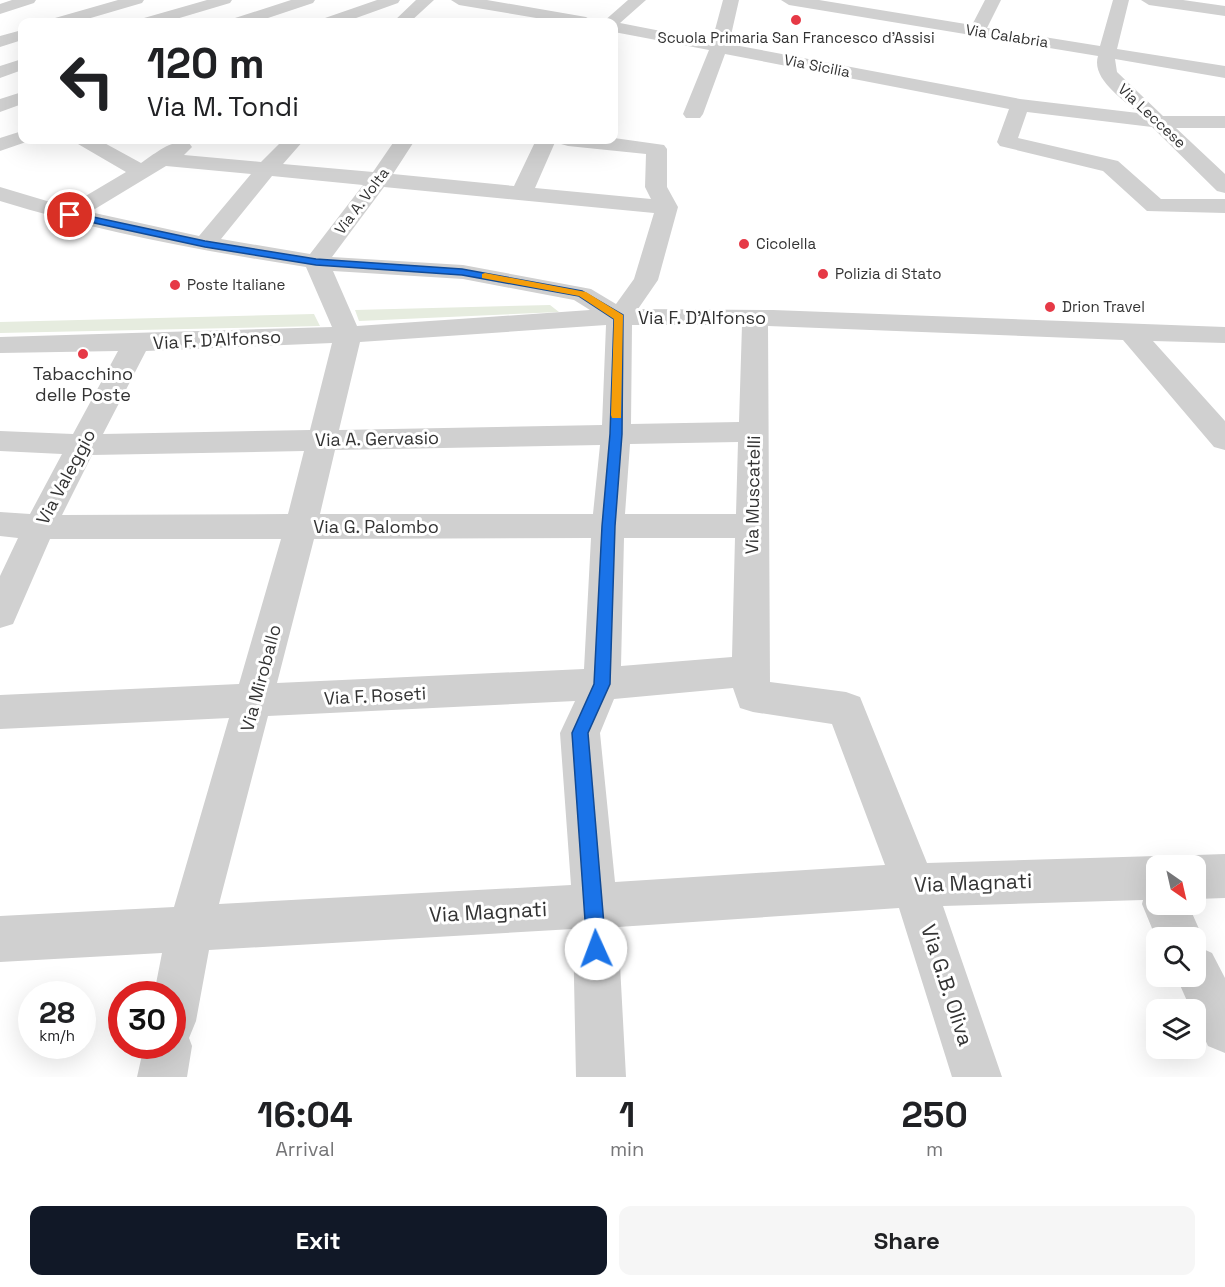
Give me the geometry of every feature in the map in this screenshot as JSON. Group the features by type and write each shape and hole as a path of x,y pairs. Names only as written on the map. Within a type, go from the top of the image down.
{"street":[{"path":"0,9 28,0"},
{"path":"74,18 136,0"},
{"path":"186,0 232,18"},
{"path":"163,18 224,0"},
{"path":"254,18 307,0"},
{"path":"341,18 392,0"},
{"path":"406,18 426,0"},
{"path":"459,0 512,4 570,18"},
{"path":"616,18 638,0"},
{"path":"693,114 719,47 731,0"},
{"name":"Via Calabria","path":"789,0 873,7 977,31 1225,72"},
{"path":"977,31 993,0"},
{"name":"Via Leccese","path":"1121,0 1105,62 1108,74 1225,186"},
{"path":"1149,0 1225,11"},
{"path":"499,18 512,4"},
{"path":"66,5 96,18"},
{"name":"Via Sicilia","path":"618,28 1020,105 1160,122 1225,122"},
{"path":"0,42 18,36"},
{"path":"0,72 18,65"},
{"path":"0,106 18,99"},
{"path":"1020,105 1007,142 1110,166 1155,206 1225,206"},
{"path":"0,145 18,138"},
{"path":"92,144 141,172"},
{"path":"70,215 188,144"},
{"path":"205,244 267,168 290,144"},
{"name":"Via A. Volta","path":"316,262 379,179 402,144"},
{"path":"522,192 544,144"},
{"path":"601,1077 595,906 580,733 602,684 609,526 616,434 619,317 646,280 667,207 656,187 657,149 608,144"},
{"path":"162,159 667,207"},
{"path":"0,194 70,215 205,244 316,262 462,272 582,294 619,317"},
{"path":"316,262 348,334"},
{"name":"Via F. D'Alfonso","path":"0,345 136,343 348,334 619,317 755,318 1132,334 1225,335"},
{"name":"Via Muscatelli","path":"755,318 750,671 753,696 846,709 853,725"},
{"name":"Via Miroballo","path":"180,981 190,929 324,440 348,334"},
{"path":"1132,334 1225,440"},
{"name":"Via Valeggio","path":"0,613 39,527 136,343"},
{"name":"Via A. Gervasio","path":"0,441 83,445 753,432"},
{"name":"Via G. Palombo","path":"0,524 39,527 752,526"},
{"name":"Via F. Roseti","path":"0,712 254,702 602,684 750,671"},
{"name":"Via G.B. Oliva","path":"853,725 914,885 977,1077"},
{"path":"1206,877 1225,876"},
{"name":"Via Magnati","path":"0,939 595,906 914,885 1146,887"},
{"path":"1205,987 1225,1029"},
{"path":"162,1077 165,1059"}],"shaded area":[{"path":"550,305 559,312 359,321 355,310"},
{"path":"314,314 320,326 0,333 0,322"}],"slow traffic":[{"path":"485,276 582,294 619,317 617,415"}],"place":[{"name":"Scuola Primaria San Francesco d'Assisi","path":"796,20"},
{"name":"Cicolella","path":"744,244"},
{"name":"Polizia di Stato","path":"823,274"},
{"name":"Poste Italiane","path":"175,285"},
{"name":"Drion Travel","path":"1050,307"},
{"name":"Tabacchino delle Poste","path":"83,354"}],"route":[{"path":"70,215 205,244 316,262 462,272 582,294 619,317 616,434 609,526 602,684 580,733 595,906 596,949"}]}
